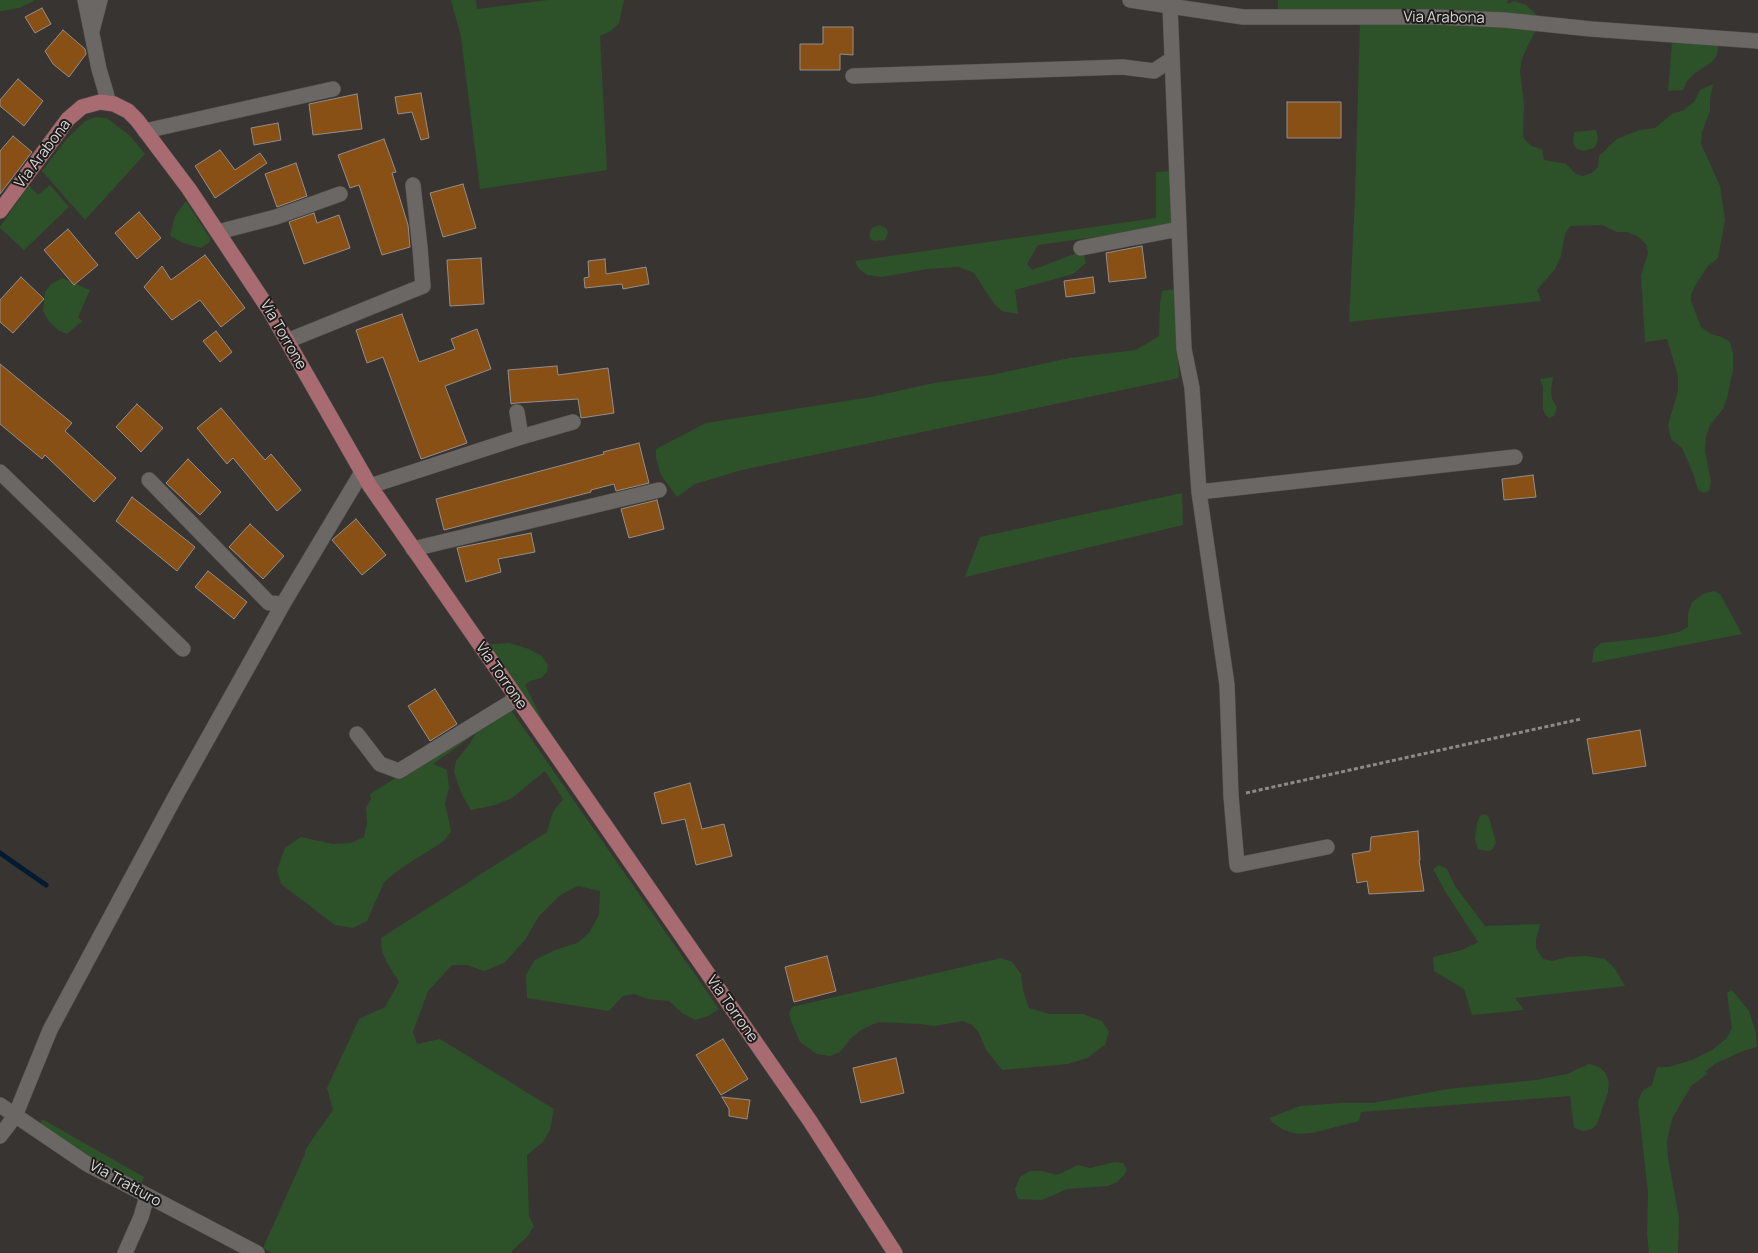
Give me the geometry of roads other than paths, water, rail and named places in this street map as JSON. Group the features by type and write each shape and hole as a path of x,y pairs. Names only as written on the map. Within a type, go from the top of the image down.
{"main road":[{"name":"Via Arabona","path":"0,211 68,119 82,107 100,102 109,104"},
{"name":"Via Torrone","path":"109,104 128,111 190,190 270,311 370,486 810,1121 895,1253"}],"street":[{"path":"85,0 99,69 109,104"},
{"path":"91,34 100,0"},
{"name":"Via Arabona","path":"1130,0 1243,17 1434,17 1504,20 1591,29 1758,41"},
{"path":"1170,6 1184,348 1192,388 1199,492 1227,685 1231,796 1236,864 1327,847"},
{"path":"853,76 1124,67 1154,71 1172,59"},
{"path":"145,131 333,89"},
{"path":"287,341 423,286 412,185"},
{"path":"218,232 276,217 340,194"},
{"path":"1081,248 1179,229"},
{"path":"517,412 521,437"},
{"path":"370,486 573,422"},
{"path":"1199,492 1515,457"},
{"path":"0,472 183,649"},
{"path":"0,1136 15,1116 50,1030 175,798 283,604 362,472"},
{"path":"149,480 269,603 283,604"},
{"path":"413,549 659,490"},
{"path":"357,734 380,764 399,770 516,699"},
{"name":"Via Tratturo","path":"0,1106 88,1164 257,1253"},
{"path":"125,1253 141,1218 147,1196"}],"waterway":[{"path":"0,853 46,885"}]}
